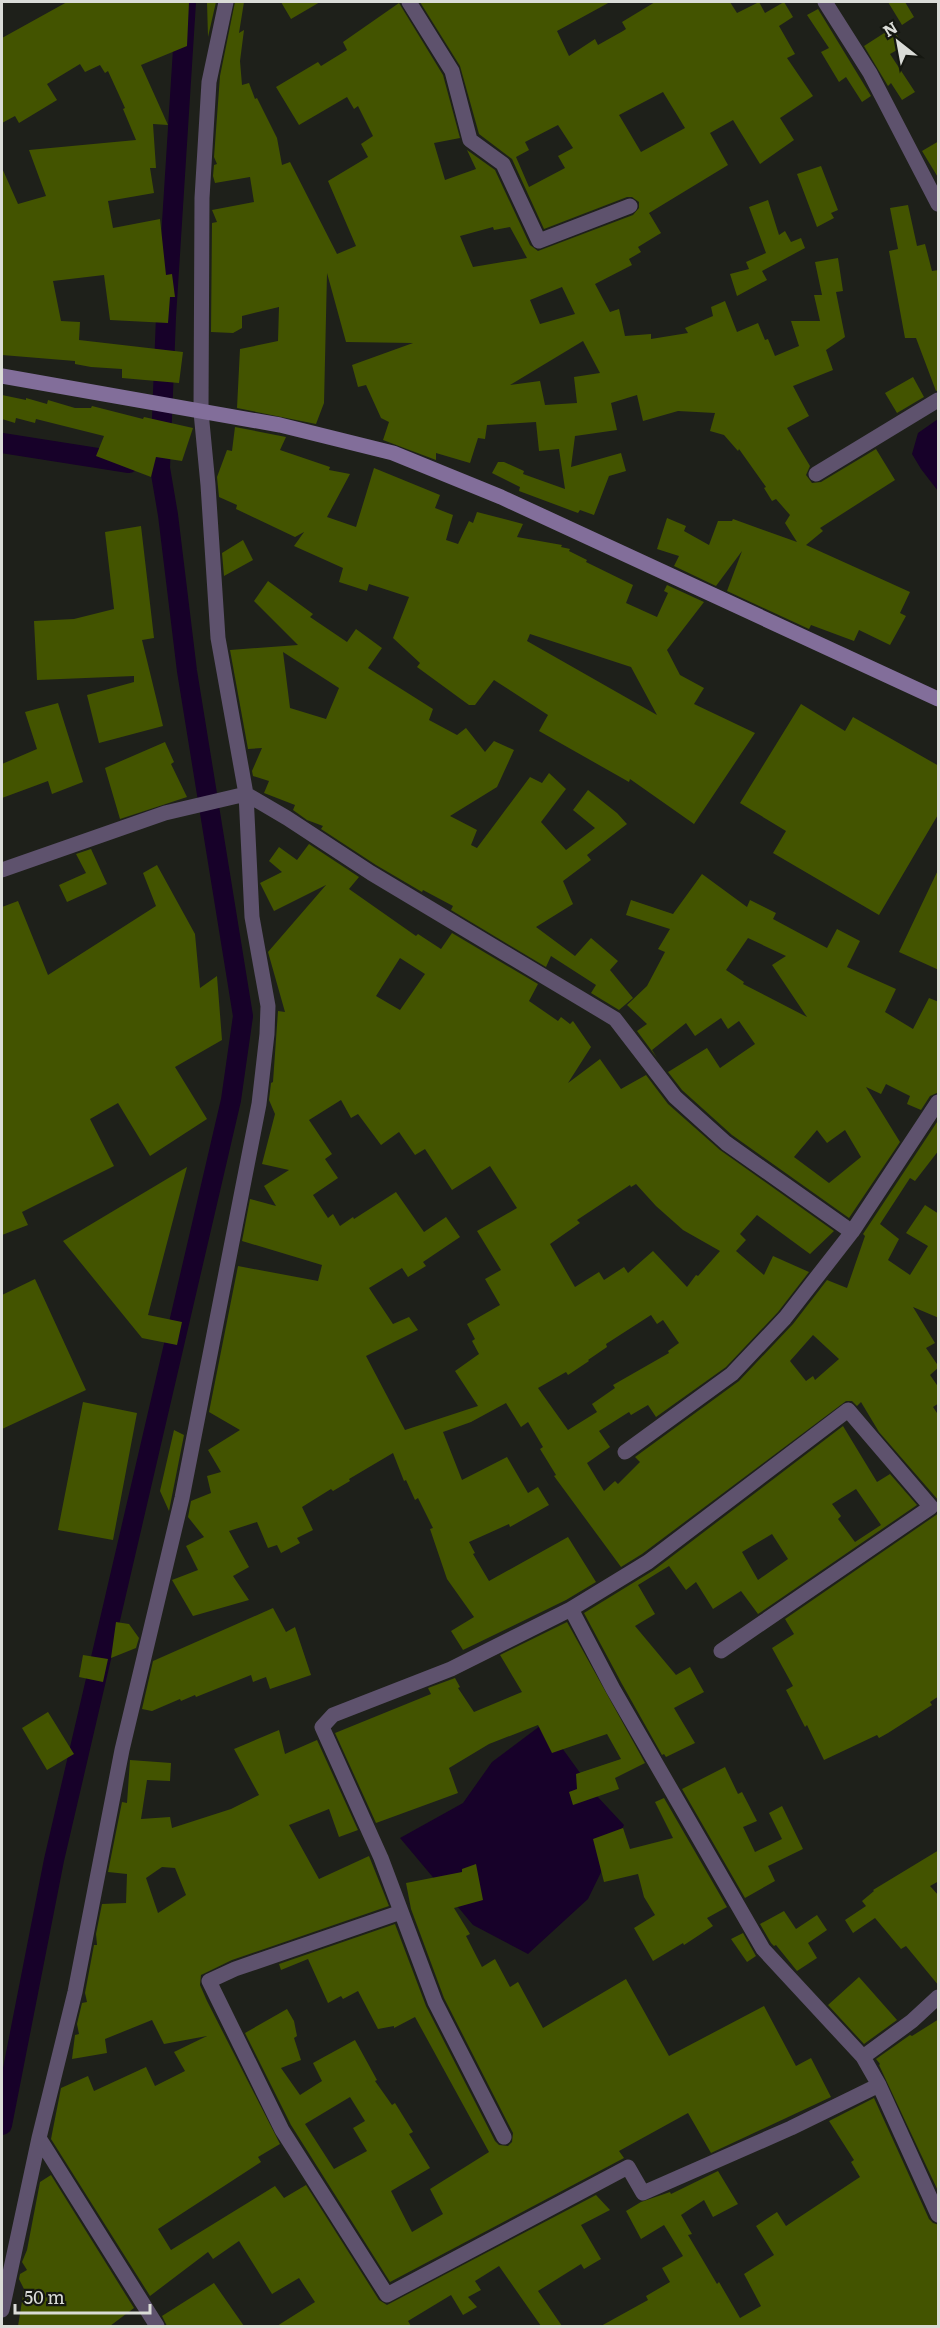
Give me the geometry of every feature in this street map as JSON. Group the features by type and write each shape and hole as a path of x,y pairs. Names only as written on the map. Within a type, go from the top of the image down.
{"street":[{"path":"2,2310 39,2138 75,1992 123,1750 182,1498 259,1104 268,1006 252,918 246,794 218,638 200,412 203,175 209,82 226,2"},
{"path":"408,2 452,71 470,140 503,164 540,241 630,206"},
{"path":"825,2 870,73 939,204"},
{"path":"2,376 280,425 393,453 501,497 939,699"},
{"path":"816,474 939,400"},
{"path":"2,870 165,813 246,794 371,873 615,1019 675,1097 726,1143 852,1232"},
{"path":"625,1452 732,1374 785,1318 852,1232 939,1102"},
{"path":"504,2138 435,2002 381,1858 322,1727 333,1715 451,1669 571,1609 648,1562 848,1410 931,1507 721,1651"},
{"path":"571,1609 613,1689 763,1949 863,2057 879,2085 939,2215"},
{"path":"401,1912 235,1969 209,1981 282,2130 387,2295 628,2166 643,2193 791,2128 879,2085"},
{"path":"863,2057 912,2021 939,1997"},
{"path":"39,2138 157,2326"}],"shaded area":[{"path":"938,419 938,491 912,454 918,433"},
{"path":"544,1723 596,1795 624,1825 588,1899 528,1954 473,1925 400,1838 463,1803 492,1762"}],"building":[{"path":"67,2 189,2 187,46 141,65 168,125 153,124 156,168 150,168 154,193 108,201 113,228 160,219 166,275 172,274 175,297 170,297 168,323 110,320 104,275 53,281 61,321 80,322 79,340 183,352 179,383 122,378 122,369 91,367 75,364 75,361 2,355 2,168 18,204 46,196 29,150 136,140 123,109 125,108 108,71 105,73 100,65 85,72 80,64 47,84 57,100 19,123 15,116 2,123 2,38"},
{"path":"207,2 216,2 208,37"},
{"path":"235,2 244,2 239,33 244,30 240,61 242,85 249,83 255,99 257,98 277,138 282,165 290,162 337,254 356,246 328,181 368,157 361,144 373,136 358,106 354,109 347,97 299,125 276,87 318,62 321,66 347,50 343,42 399,3 443,75 460,138 434,143 445,180 476,169 467,150 495,170 530,245 538,251 633,215 639,208 639,202 632,197 627,197 544,229 512,159 479,134 460,66 420,2 610,2 557,31 569,56 595,39 598,45 623,31 626,29 622,22 655,2 730,2 737,13 759,2 765,13 784,2 793,17 779,26 795,54 787,58 813,96 780,118 794,140 760,164 733,120 710,133 728,165 649,213 661,233 638,247 641,252 629,259 632,265 595,284 610,312 619,309 625,336 651,334 651,339 688,333 685,328 713,316 711,307 725,301 737,332 758,323 775,356 799,346 791,321 820,321 814,295 822,295 815,262 838,258 843,291 836,292 845,337 826,350 833,370 793,386 809,416 787,428 810,466 806,475 812,483 821,482 876,449 895,480 820,528 823,531 806,545 910,592 900,613 906,616 890,645 859,630 854,641 811,625 809,629 727,591 742,551 716,586 674,566 679,556 657,549 667,518 686,526 684,531 709,545 718,521 732,521 733,519 797,542 785,523 790,515 776,499 772,501 764,488 766,487 739,449 738,451 724,435 710,431 715,413 678,411 643,421 637,395 611,403 617,430 575,436 571,467 621,453 626,471 609,476 594,515 580,510 578,513 519,491 520,487 492,473 498,462 504,462 524,471 523,474 565,489 559,449 539,451 536,422 487,425 485,439 478,438 470,463 436,453 436,460 383,440 389,422 381,418 366,385 358,387 352,365 413,343 346,342 327,273 324,403 316,424 237,408 240,349 278,341 279,307 242,316 242,328 233,333 211,332 212,223 217,222 212,210 254,202 250,177 215,183 213,176 214,165 217,164 214,157 220,76","holes":["663,92 685,128 641,152 619,115","558,125 573,148 558,156 565,168 529,187 516,157 529,150 525,142","493,227 494,230 510,227 527,258 473,267 460,236","562,287 575,314 540,324 530,300","583,341 600,373 574,377 577,403 545,405 540,381 510,385"]},
{"path":"281,2 320,2 291,19"},
{"path":"888,2 905,2 914,17 902,25"},
{"path":"818,9 871,96 862,102 846,77 839,82 821,52 829,48 807,15"},
{"path":"892,28 904,46 890,54 915,92 902,100 891,83 888,86 864,46"},
{"path":"939,141 939,179 922,151"},
{"path":"821,166 838,210 831,213 834,218 817,227 797,174"},
{"path":"768,200 779,235 785,231 791,242 801,238 805,248 762,271 767,280 737,296 730,274 749,269 746,262 766,253 749,207"},
{"path":"908,205 917,246 925,244 932,271 939,270 939,390 936,391 916,338 905,338 889,251 898,249 890,208"},
{"path":"913,377 924,397 897,413 885,393"},
{"path":"2,395 47,404 48,400 75,408 91,408 92,406 143,419 144,417 193,428 182,461 156,457 151,477 96,456 104,436 36,419 35,423 16,418 15,423 2,419"},
{"path":"235,427 286,437 280,450 330,467 329,470 350,474 327,517 356,527 374,468 440,495 435,508 453,515 446,540 458,544 469,521 473,523 477,512 523,524 517,537 562,545 561,547 570,549 569,551 587,560 586,562 633,585 626,603 657,617 668,593 664,591 667,585 704,602 667,650 680,675 704,688 694,704 755,733 694,824 630,779 629,782 539,731 548,715 494,680 475,705 469,705 417,667 420,663 393,638 409,597 369,584 367,591 339,582 343,568 294,546 304,532 295,537 236,509 237,505 219,497 217,477 227,450 232,451","holes":["530,634 631,667 657,715 527,641"]},
{"path":"141,526 154,638 142,640 163,726 99,743 87,695 134,682 134,676 37,680 34,621 74,619 114,609 105,532"},
{"path":"243,540 253,560 224,576 222,553"},
{"path":"268,581 313,614 310,617 347,642 356,629 382,648 368,668 433,709 429,720 457,735 466,728 485,752 494,741 514,750 497,787 450,816 477,830 471,845 477,848 530,777 542,783 549,773 566,789 541,822 566,850 595,828 573,810 588,790 617,813 627,824 587,855 591,860 563,881 573,904 536,927 575,956 591,938 618,961 610,970 633,998 619,1010 591,993 596,985 551,956 546,967 451,910 453,906 423,890 422,892 376,865 321,829 323,826 307,820 293,810 295,805 264,793 269,781 253,776 252,771 262,748 248,749 230,650 298,645 254,601","holes":["283,652 339,688 326,719 290,708"]},
{"path":"58,703 83,782 52,794 48,781 2,798 2,764 37,749 25,712"},
{"path":"801,704 845,731 853,717 939,766 939,813 879,915 773,853 786,831 740,803"},
{"path":"165,742 174,762 171,764 187,797 120,819 105,768"},
{"path":"309,844 359,877 349,889 416,936 418,934 441,949 452,933 538,984 529,1001 558,1021 561,1017 570,1024 573,1021 591,1047 568,1083 600,1059 621,1089 646,1075 668,1104 720,1150 834,1231 810,1254 757,1215 740,1234 746,1240 736,1251 764,1275 773,1256 809,1272 778,1312 726,1367 656,1417 648,1405 631,1415 629,1412 599,1431 610,1447 587,1463 604,1491 615,1481 618,1484 640,1462 635,1457 739,1381 793,1324 827,1280 847,1288 865,1236 863,1234 939,1119 939,1150 915,1181 910,1178 880,1224 899,1239 888,1260 910,1275 928,1246 906,1233 925,1205 939,1214 939,1318 913,1307 935,1343 926,1348 939,1367 930,1375 939,1388 939,1403 933,1407 939,1416 939,1501 879,1432 861,1402 857,1406 852,1401 846,1401 642,1554 621,1567 554,1476 556,1475 540,1449 543,1447 528,1422 521,1427 506,1403 471,1422 443,1432 462,1480 507,1457 528,1493 538,1487 549,1505 510,1527 509,1524 469,1542 475,1553 473,1554 489,1581 568,1537 596,1582 566,1600 463,1650 451,1631 474,1617 447,1579 430,1529 433,1528 418,1498 415,1500 406,1480 404,1481 393,1453 349,1479 350,1481 333,1491 331,1489 302,1507 313,1530 297,1538 300,1543 281,1553 277,1545 268,1548 257,1522 229,1531 249,1567 233,1576 249,1600 193,1616 172,1580 198,1570 186,1546 204,1537 188,1517 191,1501 211,1493 207,1476 221,1472 208,1450 240,1430 209,1412 238,1266 318,1281 322,1265 242,1241 250,1199 276,1206 264,1186 289,1170 262,1164 275,1114 269,1100 273,1082 278,1011 285,1012 268,952 326,885 274,911 260,883 282,872 269,861 279,847 297,860","holes":["400,958 425,974 400,1010 376,996","341,1100 351,1118 358,1114 381,1145 399,1132 415,1155 425,1149 452,1190 490,1166 517,1208 477,1231 501,1270 485,1279 500,1305 467,1324 475,1339 472,1341 479,1354 455,1371 478,1406 405,1430 366,1356 418,1330 409,1317 393,1324 369,1288 402,1268 408,1277 426,1266 423,1262 460,1237 446,1217 424,1232 396,1192 340,1226 333,1214 328,1218 313,1195 338,1178 325,1159 332,1154 309,1120","636,1184 683,1230 720,1251 687,1287 653,1251 628,1273 624,1267 604,1280 599,1272 575,1287 550,1244 580,1223 577,1220 630,1185 631,1187","651,1315 657,1324 663,1320 679,1343 668,1351 669,1353 613,1385 615,1388 592,1404 597,1412 568,1430 538,1388 566,1372 568,1375 607,1347 606,1344","813,1335 839,1359 815,1380 813,1376 806,1381 790,1361"]},
{"path":"91,849 107,884 67,902 59,885 86,873 76,854"},
{"path":"157,865 195,934 200,988 217,976 222,1040 175,1067 207,1119 150,1156 118,1103 90,1119 114,1166 22,1212 28,1225 2,1235 2,907 18,901 48,975 156,906 143,873"},
{"path":"939,868 939,970 899,952"},
{"path":"702,874 747,907 750,900 776,913 773,919 827,948 837,929 860,941 847,967 896,989 885,1012 913,1029 929,998 939,1002 939,1092 930,1096 921,1110 907,1104 910,1096 886,1084 881,1094 866,1087 900,1142 849,1218 732,1135 682,1090 668,1072 707,1048 720,1068 755,1044 739,1021 728,1029 721,1018 695,1036 686,1023 652,1050 657,1058 637,1031 647,1024 627,1005 647,986 665,952 658,949 670,929 626,915 631,900 673,914","holes":["748,938 786,956 772,965 807,1017 743,984 744,982 726,970","817,1130 827,1143 845,1130 861,1157 829,1183 794,1157"]},
{"path":"187,1167 148,1315 182,1322 177,1345 142,1338 63,1241"},
{"path":"35,1279 86,1390 2,1429 2,1295"},
{"path":"83,1402 137,1413 113,1540 58,1530"},
{"path":"843,1426 877,1482 890,1474 917,1505 758,1614 741,1591 713,1609 696,1582 686,1590 669,1566 638,1585 655,1614 635,1626 676,1675 690,1667 704,1692 674,1708 695,1743 666,1757 662,1755 584,1613 654,1570","holes":["856,1489 881,1525 855,1542 838,1519 841,1516 832,1504","772,1534 788,1559 758,1580 742,1552"]},
{"path":"174,1430 184,1435 169,1511 160,1491"},
{"path":"939,1513 939,1696 930,1702 932,1705 888,1733 879,1738 877,1735 824,1760 786,1690 793,1686 772,1648 794,1634 785,1619"},
{"path":"273,1608 286,1632 295,1627 311,1675 270,1689 266,1677 253,1682 251,1675 196,1697 195,1695 181,1701 180,1699 152,1711 142,1709 153,1661"},
{"path":"116,1622 129,1624 139,1638 136,1648 111,1658"},
{"path":"567,1622 645,1763 615,1778 619,1789 573,1805 569,1792 577,1789 576,1774 621,1759 607,1734 552,1753 538,1725 489,1744 449,1768 458,1793 376,1823 335,1733 431,1694 428,1688 455,1678 460,1687 458,1688 474,1712 522,1692 500,1655"},
{"path":"83,1655 108,1659 103,1682 79,1677"},
{"path":"48,1712 74,1754 47,1770 22,1728"},
{"path":"279,1730 285,1754 317,1740 358,1830 339,1837 329,1809 289,1825 319,1879 369,1856 389,1906 232,1960 201,1975 200,1985 207,2001 280,2144 258,2157 261,2162 158,2229 171,2250 275,2186 284,2198 306,2185 379,2300 387,2305 596,2195 610,2210 581,2225 601,2259 584,2269 581,2264 538,2291 562,2326 541,2326 499,2266 475,2281 481,2290 468,2297 477,2307 463,2315 451,2295 408,2321 411,2326 277,2326 315,2302 299,2278 272,2294 239,2241 213,2259 208,2252 150,2296 51,2139 61,2088 88,2076 94,2091 146,2067 155,2086 185,2071 174,2052 207,2036 164,2044 152,2020 105,2039 107,2053 72,2059 75,2035 79,2034 77,2024 82,2003 87,2002 85,1993 94,1945 97,1945 96,1934 102,1904 126,1903 127,1874 108,1872 122,1802 127,1803 130,1760 171,1763 170,1781 147,1780 141,1819 170,1817 172,1828 231,1809 259,1795 234,1749","holes":["162,1867 175,1868 186,1895 158,1913 146,1878"]},
{"path":"725,1767 738,1794 742,1792 757,1821 743,1827 755,1852 782,1839 769,1813 782,1806 803,1849 768,1866 775,1881 745,1898 682,1789"},
{"path":"664,1798 727,1907 707,1918 713,1926 653,1961 634,1928 655,1915 644,1897 638,1874 604,1882 593,1839 623,1828 630,1849 673,1838 655,1802"},
{"path":"939,1850 939,1881 930,1886 939,1896 939,1986 906,1946 901,1949 875,1918 853,1933 845,1920 866,1906 862,1901 873,1890"},
{"path":"476,1864 483,1900 454,1908 470,1934 466,1936 482,1967 495,1959 510,1987 518,1982 543,2028 626,1979 669,2056 764,2006 796,2066 811,2058 831,2097 711,2153 688,2113 619,2151 624,2158 390,2282 291,2125 245,2033 287,2009 294,2021 297,2036 294,2038 301,2060 281,2068 300,2095 322,2081 313,2063 355,2040 377,2080 375,2081 392,2105 395,2103 413,2132 409,2134 430,2168 391,2191 412,2232 443,2214 430,2189 489,2152 415,2017 394,2028 394,2026 378,2029 358,1991 343,1999 341,1996 328,2003 308,1959 281,1970 279,1964 395,1924 426,2006 495,2141 499,2145 508,2146 512,2142 513,2133 444,1998 411,1909 406,1883 462,1872 462,1869","holes":["350,2097 365,2121 353,2128 367,2151 334,2169 305,2124"]},
{"path":"784,1911 796,1929 817,1915 827,1930 808,1943 817,1958 797,1971 776,1945 771,1943 760,1924"},
{"path":"743,1933 756,1956 747,1962 731,1939"},
{"path":"859,1977 897,2020 864,2044 828,2005"},
{"path":"939,2019 939,2193 876,2059 910,2035 912,2036"},
{"path":"874,2098 929,2219 939,2225 939,2326 601,2326 648,2300 646,2296 670,2282 662,2268 683,2256 664,2225 641,2239 626,2211 641,2202 670,2192 671,2194 718,2171 738,2204 713,2217 704,2200 681,2215 692,2234 688,2235 740,2318 761,2306 744,2274 774,2255 756,2226 777,2212 786,2226 860,2177 851,2162 854,2160 829,2121"},
{"path":"51,2175 134,2308 110,2326 18,2326 24,2289 19,2279 20,2274 27,2270 22,2262 27,2250 40,2182"},
{"path":"214,2283 244,2326 167,2326 162,2316"}],"waterway":[{"path":"2,2125 54,1860 231,1100 243,1016 187,671 160,468 166,317 186,2"},
{"path":"2,443 129,463"}]}
